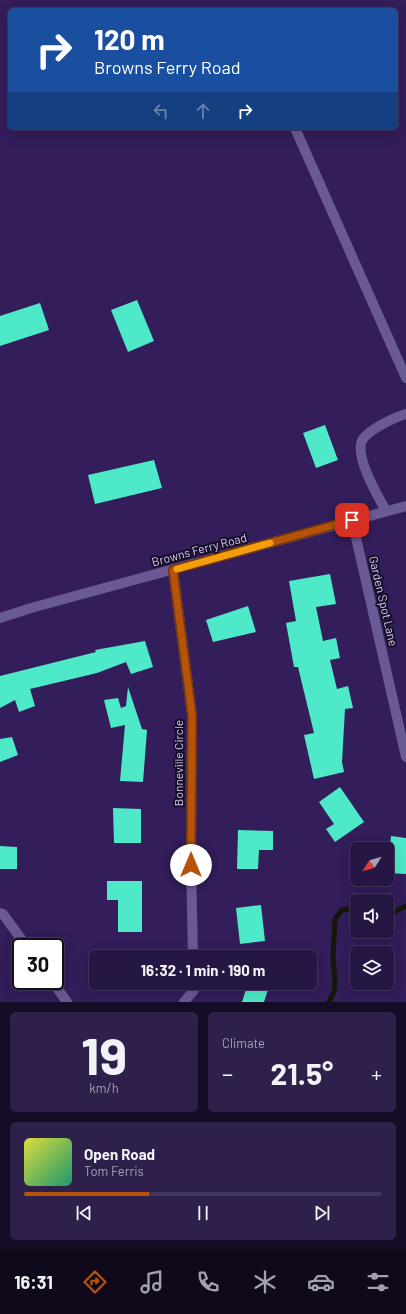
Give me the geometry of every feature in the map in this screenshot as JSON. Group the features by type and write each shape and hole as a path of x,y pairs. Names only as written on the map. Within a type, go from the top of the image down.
{"street":[{"path":"296,130 406,378"},
{"path":"386,511 369,479 361,452 363,439 375,428 396,417 406,414"},
{"name":"Browns Ferry Road","path":"0,618 31,608 406,506"},
{"name":"Garden Spot Lane","path":"352,520 406,757"},
{"name":"Bonneville Circle","path":"173,570 192,715 191,863 193,950"},
{"path":"0,913 3,914 20,938"},
{"path":"58,990 67,1002"},
{"path":"184,1002 194,990"}],"building":[{"path":"137,300 154,341 128,352 111,310"},
{"path":"40,303 49,330 0,346 0,316"},
{"path":"325,425 338,460 316,468 303,433"},
{"path":"154,460 162,488 95,504 88,475"},
{"path":"330,574 336,604 316,607 323,641 336,638 340,658 330,660 337,689 348,686 353,708 345,709 342,762 344,772 314,779 304,735 314,733 298,667 294,667 286,623 296,621 289,581"},
{"path":"248,606 256,632 213,642 206,620"},
{"path":"145,641 153,667 131,674 126,662 97,673 30,689 35,706 19,712 15,700 0,708 0,676 96,652 95,650"},
{"path":"128,687 142,729 147,730 143,782 120,781 125,725 111,728 104,700 118,698 121,708 126,706"},
{"path":"12,737 18,755 0,762 0,739"},
{"path":"340,787 364,822 335,842 326,829 334,824 319,802"},
{"path":"113,808 141,809 141,843 114,843"},
{"path":"238,830 273,831 273,850 259,850 258,869 237,869"},
{"path":"391,836 406,838 406,874 394,873 394,842 390,842"},
{"path":"0,846 17,847 17,869 0,869"},
{"path":"107,881 142,881 142,932 118,932 118,900 107,900"},
{"path":"261,905 265,941 240,944 236,908"},
{"path":"246,990 268,990 264,1002 242,1002"}],"waterway":[{"path":"394,912 406,906"},
{"path":"329,1002 334,991 335,982 333,958 335,919 342,910 350,909"}],"slow traffic":[{"path":"177,569 270,543"}],"route":[{"path":"191,865 192,715 173,570 352,520"}]}
